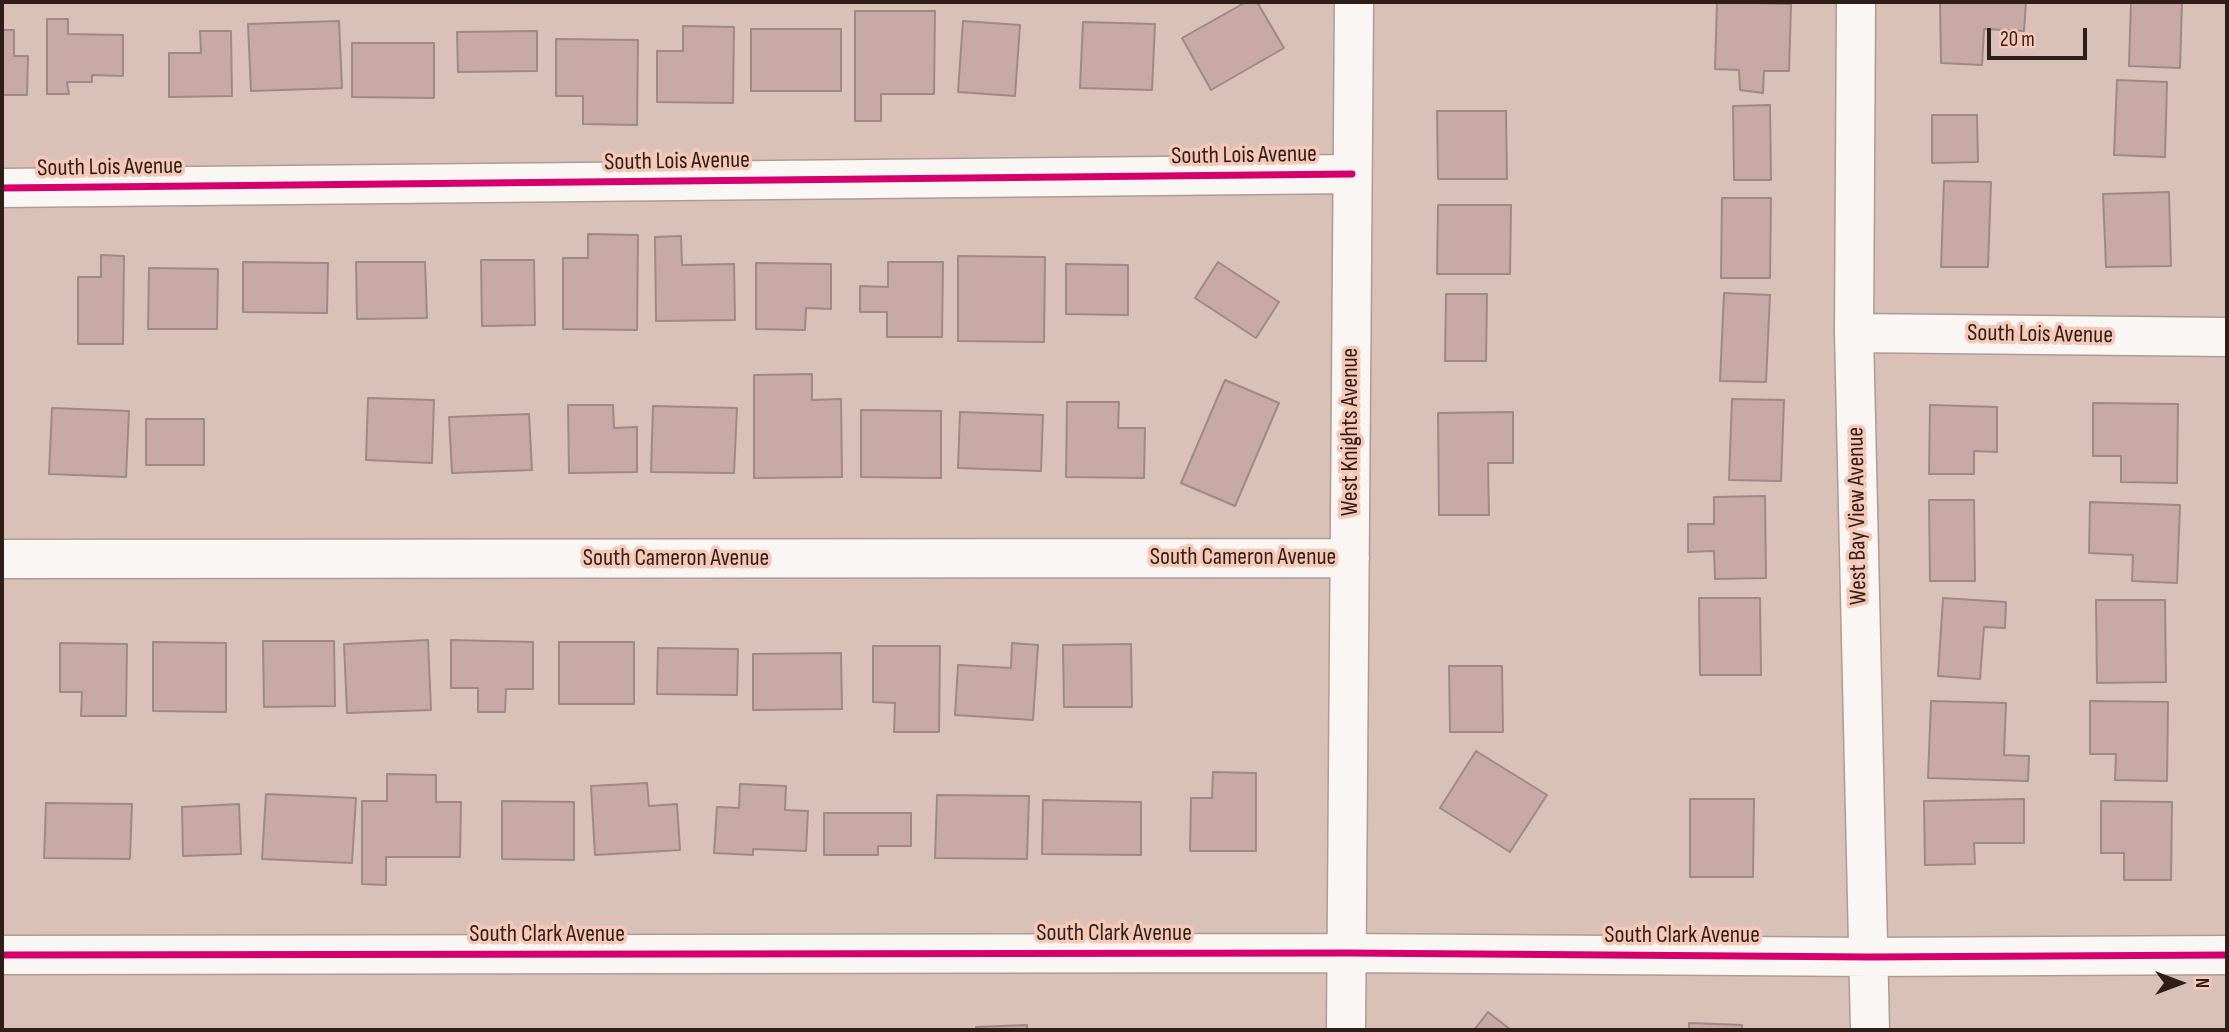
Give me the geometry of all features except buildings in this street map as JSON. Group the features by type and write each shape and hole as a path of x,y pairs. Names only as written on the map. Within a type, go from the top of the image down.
{"street":[{"name":"West Knights Avenue","path":"1346,1030 1354,2"},
{"name":"West Bay View Avenue","path":"1856,2 1854,333 1870,1030"},
{"name":"South Lois Avenue","path":"2,188 1352,174"},
{"name":"South Lois Avenue","path":"1854,333 2227,337"},
{"name":"South Cameron Avenue","path":"2,559 1350,558"},
{"name":"South Clark Avenue","path":"2,955 2227,955"}],"cycle path":[{"path":"2,188 1352,174"},
{"path":"2,955 2227,955"}]}
